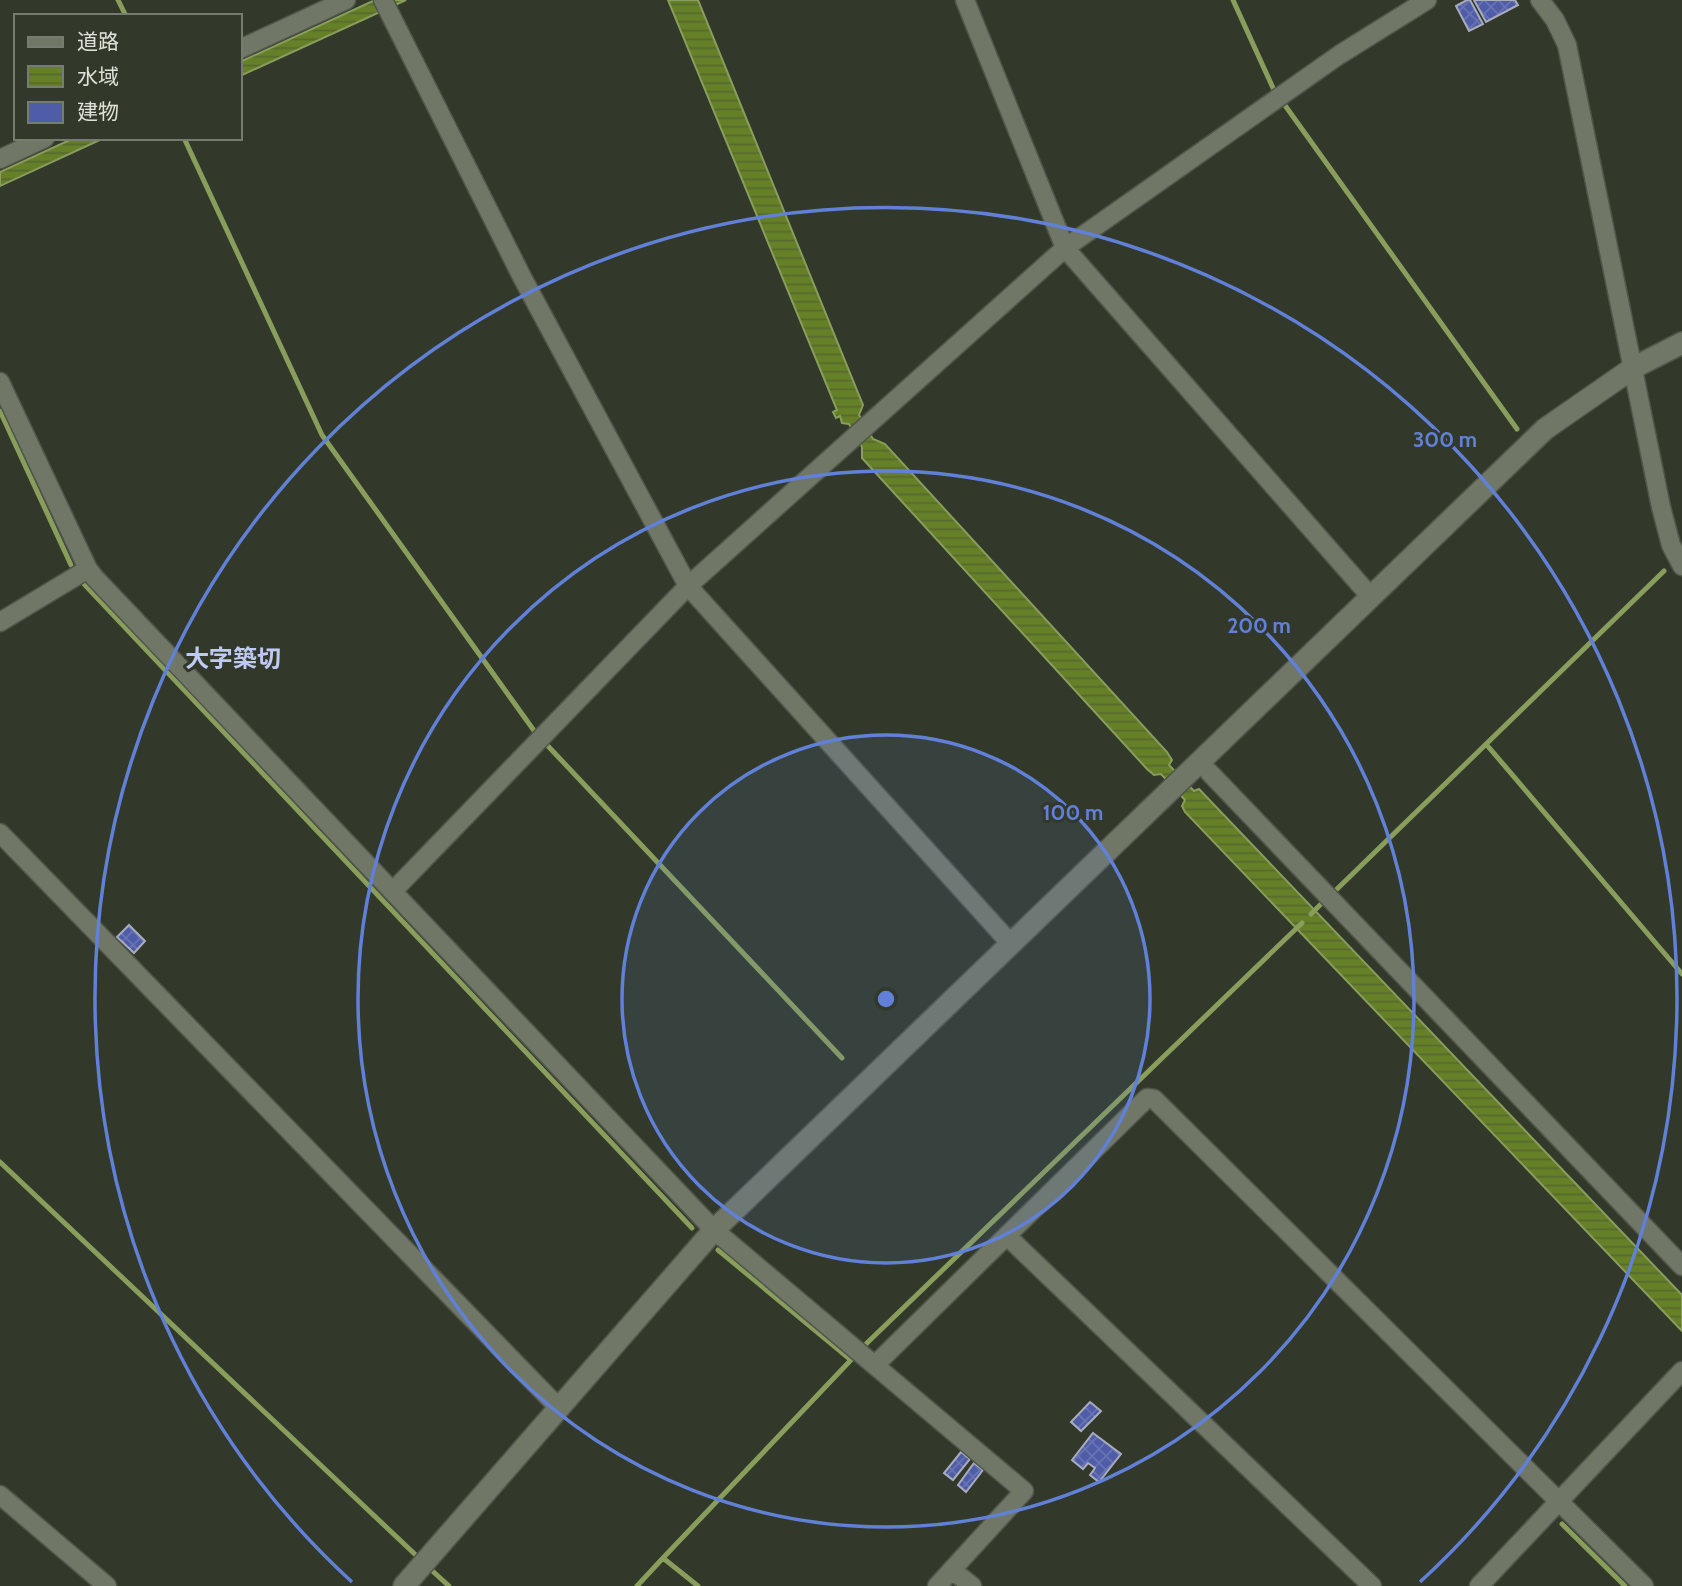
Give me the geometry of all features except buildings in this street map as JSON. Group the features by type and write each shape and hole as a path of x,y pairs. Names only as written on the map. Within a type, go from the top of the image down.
{"street":[{"path":"242,48 346,0"},
{"path":"965,0 1065,248 1371,597"},
{"path":"393,891 688,586 1065,248 1339,55 1427,0"},
{"path":"1540,0 1555,20 1567,44 1661,507 1671,545 1682,566"},
{"path":"385,4 522,277 688,586 1011,944"},
{"path":"0,159 41,140"},
{"path":"404,1586 714,1230 1164,794 1199,772 1371,597 1545,429 1633,368 1682,343"},
{"path":"0,382 88,569 714,1230 1024,1491 937,1586"},
{"path":"0,622 88,569"},
{"path":"1199,772 1682,1266"},
{"path":"0,833 558,1407"},
{"path":"864,1355 1008,1237 1147,1098 1154,1099 1644,1586"},
{"path":"1008,1237 1372,1586"},
{"path":"1479,1586 1682,1371"},
{"path":"0,1495 107,1586"},
{"path":"952,1570 972,1586"}],"water":[{"path":"375,0 406,0 242,75 242,61"},
{"path":"668,0 698,0 863,405 859,415 873,439 885,444 1167,752 1172,760 1169,765 1194,791 1199,789 1682,1295 1682,1331 1185,812 1182,806 1185,800 1161,774 1154,775 1147,769 862,458 862,447 849,424 842,423 840,416 836,418 833,412 837,410"},
{"path":"70,140 100,140 0,186 0,172"}],"waterway":[{"path":"118,0 125,14"},
{"path":"1233,0 1273,88"},
{"path":"1284,104 1517,429"},
{"path":"185,140 322,435 535,732"},
{"path":"0,411 71,565"},
{"path":"1335,891 1664,571"},
{"path":"84,584 692,1228"},
{"path":"1486,744 1682,974"},
{"path":"547,745 842,1058"},
{"path":"1311,914 1322,903"},
{"path":"698,1586 663,1558 868,1342 1302,923"},
{"path":"0,1162 421,1560"},
{"path":"718,1250 851,1360"},
{"path":"1562,1524 1625,1586"},
{"path":"637,1586 663,1558"},
{"path":"428,1567 449,1586"}],"district":[{"name":"大字築切","path":"233,658"}]}
